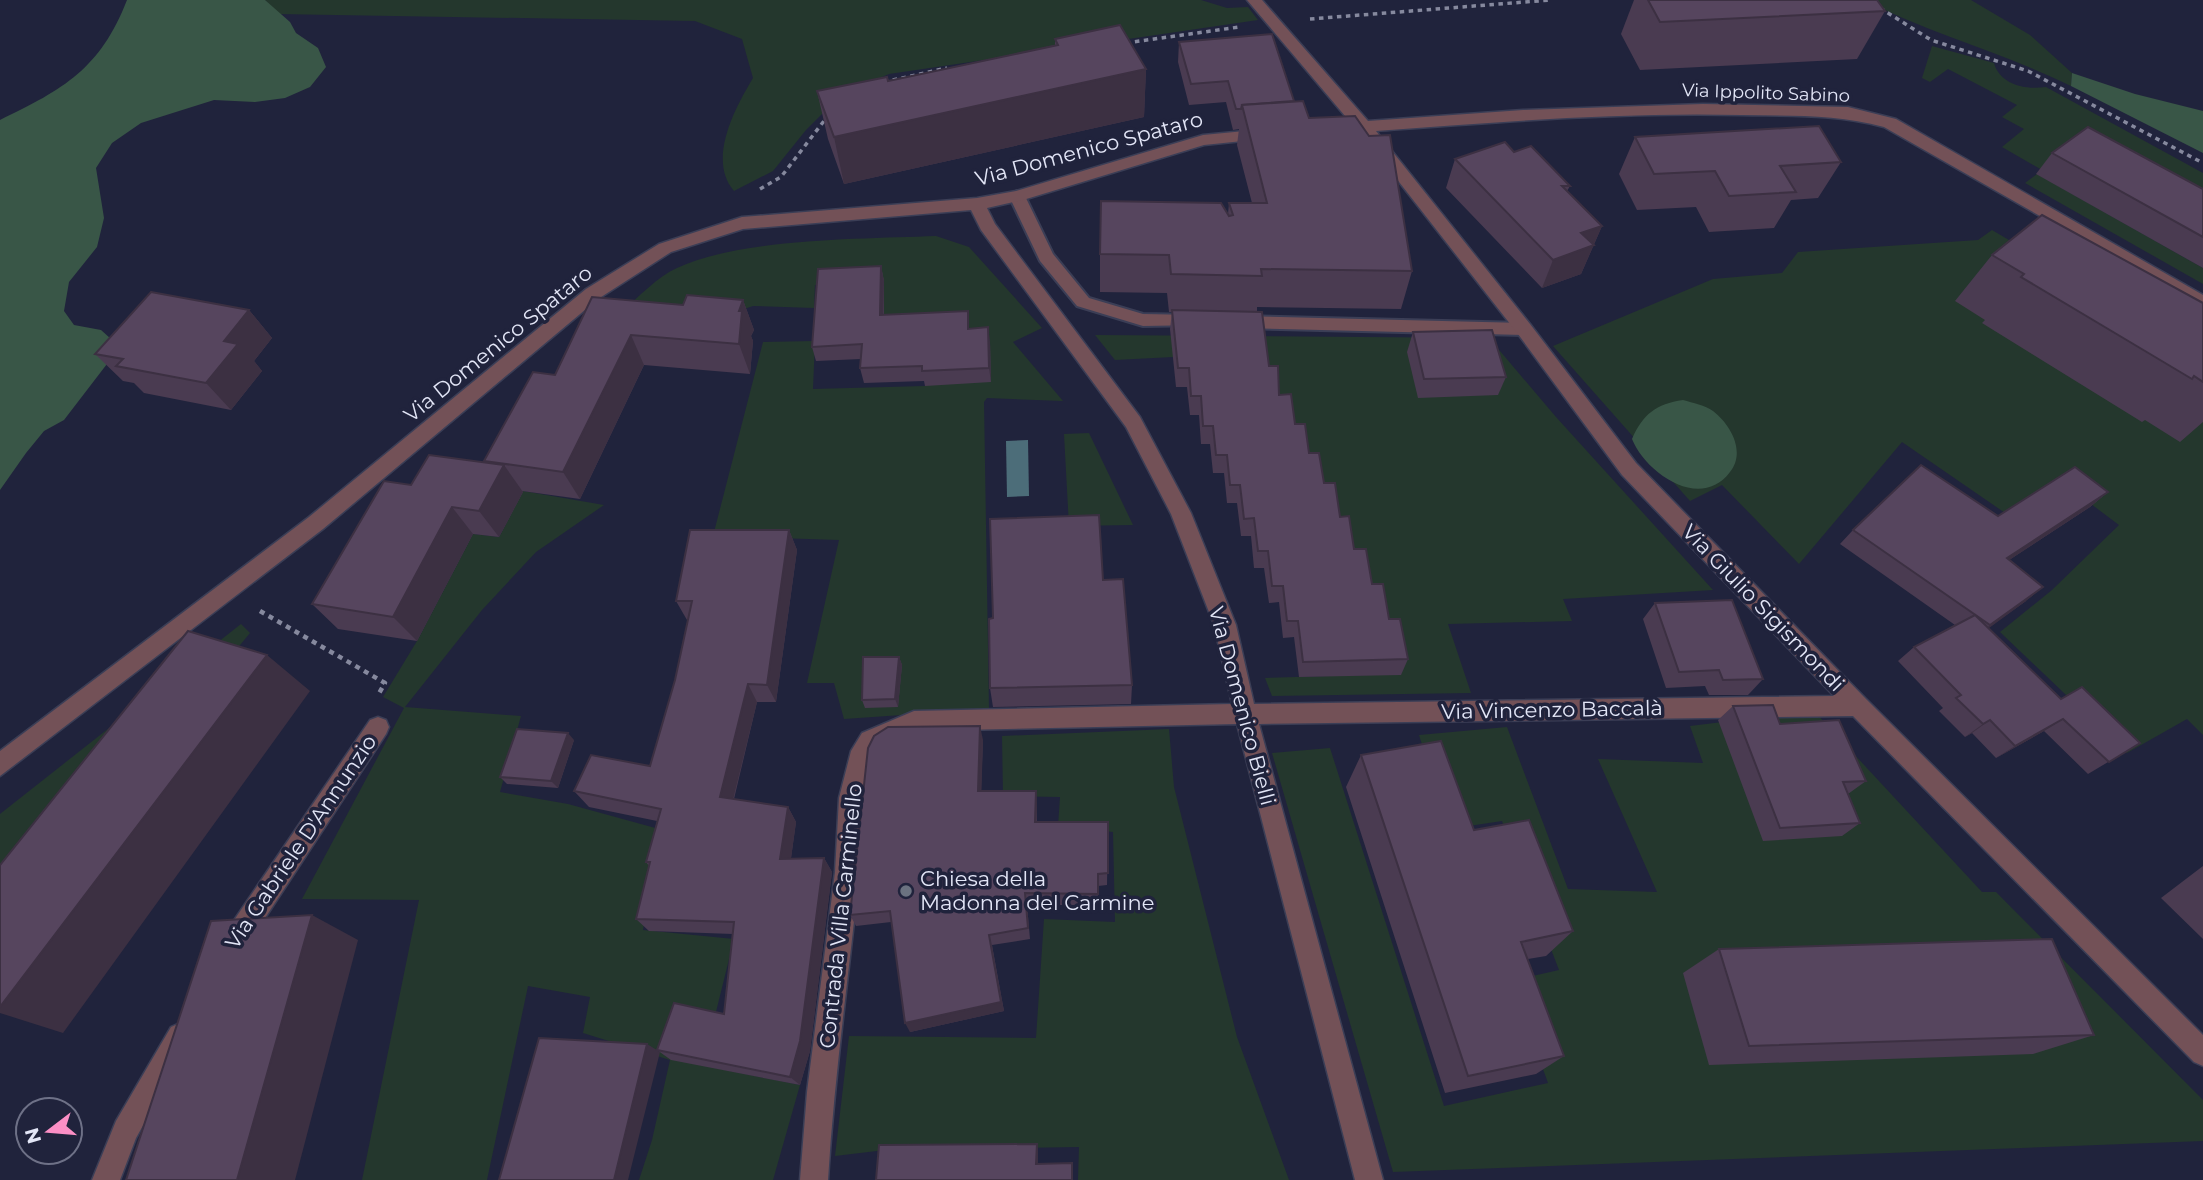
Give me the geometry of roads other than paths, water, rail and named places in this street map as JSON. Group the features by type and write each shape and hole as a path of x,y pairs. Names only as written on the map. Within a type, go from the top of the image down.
{"street":[{"name":"Via Giulio Sigismondi","path":"1254,0 1364,127 1524,329 1629,470 1858,706 2203,1053"},
{"name":"Via Ippolito Sabino","path":"1364,127 1616,110 1848,112 1890,123 2203,303"},
{"path":"1321,130 1364,127"},
{"name":"Via Domenico Spataro","path":"0,765 316,523 592,294 665,248 742,223 977,204 1017,196 1203,140 1282,132"},
{"name":"Via Domenico Bielli","path":"977,204 987,226 1133,422 1181,513 1225,625 1369,1180"},
{"name":"Via Vincenzo Baccalà","path":"1246,714 1858,706"},
{"name":"Contrada Villa Carminello","path":"814,1180 820,1092 848,873 850,798 862,751 870,740 914,721 1246,714"},
{"name":"Via Gabriele D'Annunzio","path":"221,963 378,727"},
{"path":"106,1180 125,1130 194,1011"}],"lane":[{"path":"1017,196 1046,257 1083,302 1143,320 1524,329"}],"water":[{"path":"1028,440 1029,496 1007,497 1006,441"}],"place":[{"name":"Chiesa della Madonna del Carmine","path":"906,891"}]}
